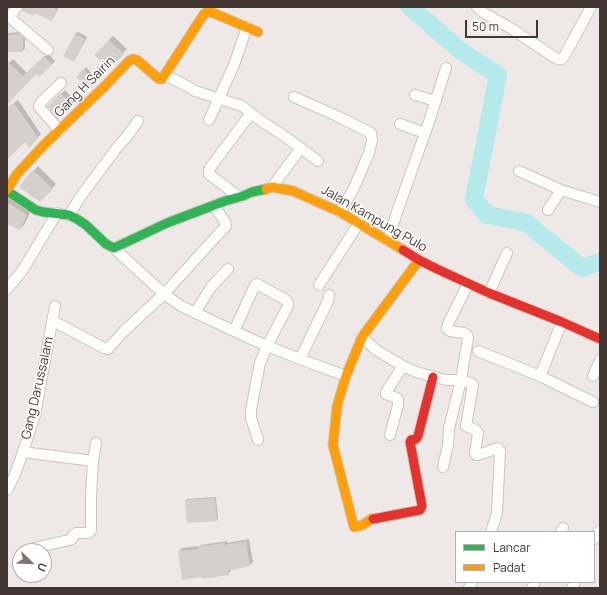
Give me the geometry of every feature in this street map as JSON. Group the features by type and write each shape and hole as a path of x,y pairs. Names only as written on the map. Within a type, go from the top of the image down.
{"street":[{"path":"17,7 8,16 48,50"},
{"path":"484,9 554,57 562,59 591,7"},
{"path":"258,32 230,19 207,12 204,14 165,75 195,91 242,106 251,114 318,161"},
{"path":"209,120 234,65 247,27"},
{"name":"Gang H Sairin","path":"7,191 17,174 43,146 130,61 133,59 137,60 159,78 162,79 165,75"},
{"path":"388,241 446,68"},
{"path":"60,131 39,107 40,103 61,83"},
{"path":"415,95 436,101"},
{"path":"294,98 337,116 371,133 372,140 369,153 353,190 340,212"},
{"path":"239,197 209,174 209,170 251,114"},
{"path":"69,215 81,196 138,121"},
{"path":"400,124 425,132"},
{"path":"272,187 301,148"},
{"path":"519,171 561,190 600,202"},
{"name":"Jalan Kampung Pulo","path":"114,248 168,223 252,192 272,187 293,191 340,212 419,260 468,284 600,339"},
{"path":"548,210 561,190"},
{"path":"7,191 36,210 69,215 77,219 86,225 106,244 114,248 164,294 181,306 266,346 346,376"},
{"path":"53,321 108,349 164,294 226,226 225,222 214,206"},
{"path":"7,289 22,271 57,214"},
{"path":"319,285 359,223"},
{"path":"489,294 507,253"},
{"path":"419,260 362,337 346,376 337,406 333,445 354,527 363,525 371,519 420,510 422,506 410,442 418,436 433,377"},
{"path":"195,313 211,287 228,269"},
{"path":"443,467 448,445 449,428 461,380 468,338 464,333 450,331 447,328 468,284"},
{"path":"234,331 255,285 259,285 288,302 288,306 266,346 260,363 251,410 251,418 258,440"},
{"path":"300,359 328,301 329,295"},
{"name":"Gang Darussalam","path":"7,490 14,477 35,415 55,306"},
{"path":"540,376 562,322"},
{"path":"362,337 376,350 416,372 446,380 461,380 473,385 466,426 477,431 475,453 478,455 498,448 500,449 498,513 491,531"},
{"path":"478,351 540,376 593,402"},
{"path":"593,376 600,360"},
{"path":"390,435 398,400 397,398 386,394 386,392 403,366"},
{"path":"52,544 72,539 76,533 88,533 91,530 91,495 93,461 96,443"},
{"path":"23,452 93,461"}],"building":[{"path":"23,7 52,7 57,10 52,21 34,13 33,16 22,11"},
{"path":"20,34 23,37 23,52 7,52 7,35"},
{"path":"75,34 85,39 74,62 63,56"},
{"path":"109,40 124,54 109,69 94,55"},
{"path":"44,56 52,65 39,77 36,74 7,105 7,61 23,76"},
{"path":"83,69 95,83 88,90 76,77"},
{"path":"61,93 72,105 58,119 47,106"},
{"path":"14,103 38,138 29,148 25,142 7,160 7,108"},
{"path":"33,170 53,189 40,202 19,187"},
{"path":"9,203 27,215 20,230 7,224 7,207"},
{"path":"215,498 217,521 187,523 185,500"},
{"path":"246,541 250,566 228,571 229,575 182,580 178,551 198,549 198,547 224,543 225,545"}],"waterway":[{"path":"410,7 461,51 498,75 474,199 487,215 525,222 582,268 600,262"}],"traffic: fast":[{"path":"7,191 36,210 69,215 77,219 86,225 106,244 114,248 167,223 225,201 266,189"}],"traffic: slow":[{"path":"7,190 17,174 43,146 129,61 133,59 137,60 159,79 162,79 204,14 207,12 211,12 258,32"},
{"path":"266,189 272,187 293,191 340,212 403,250"},
{"path":"373,519 363,525 354,527 333,445 337,406 346,376 362,337 419,260"}],"traffic: jam":[{"path":"403,250 419,260 489,293 600,339"},
{"path":"373,519 420,510 422,506 410,442 418,436 433,377"}]}
